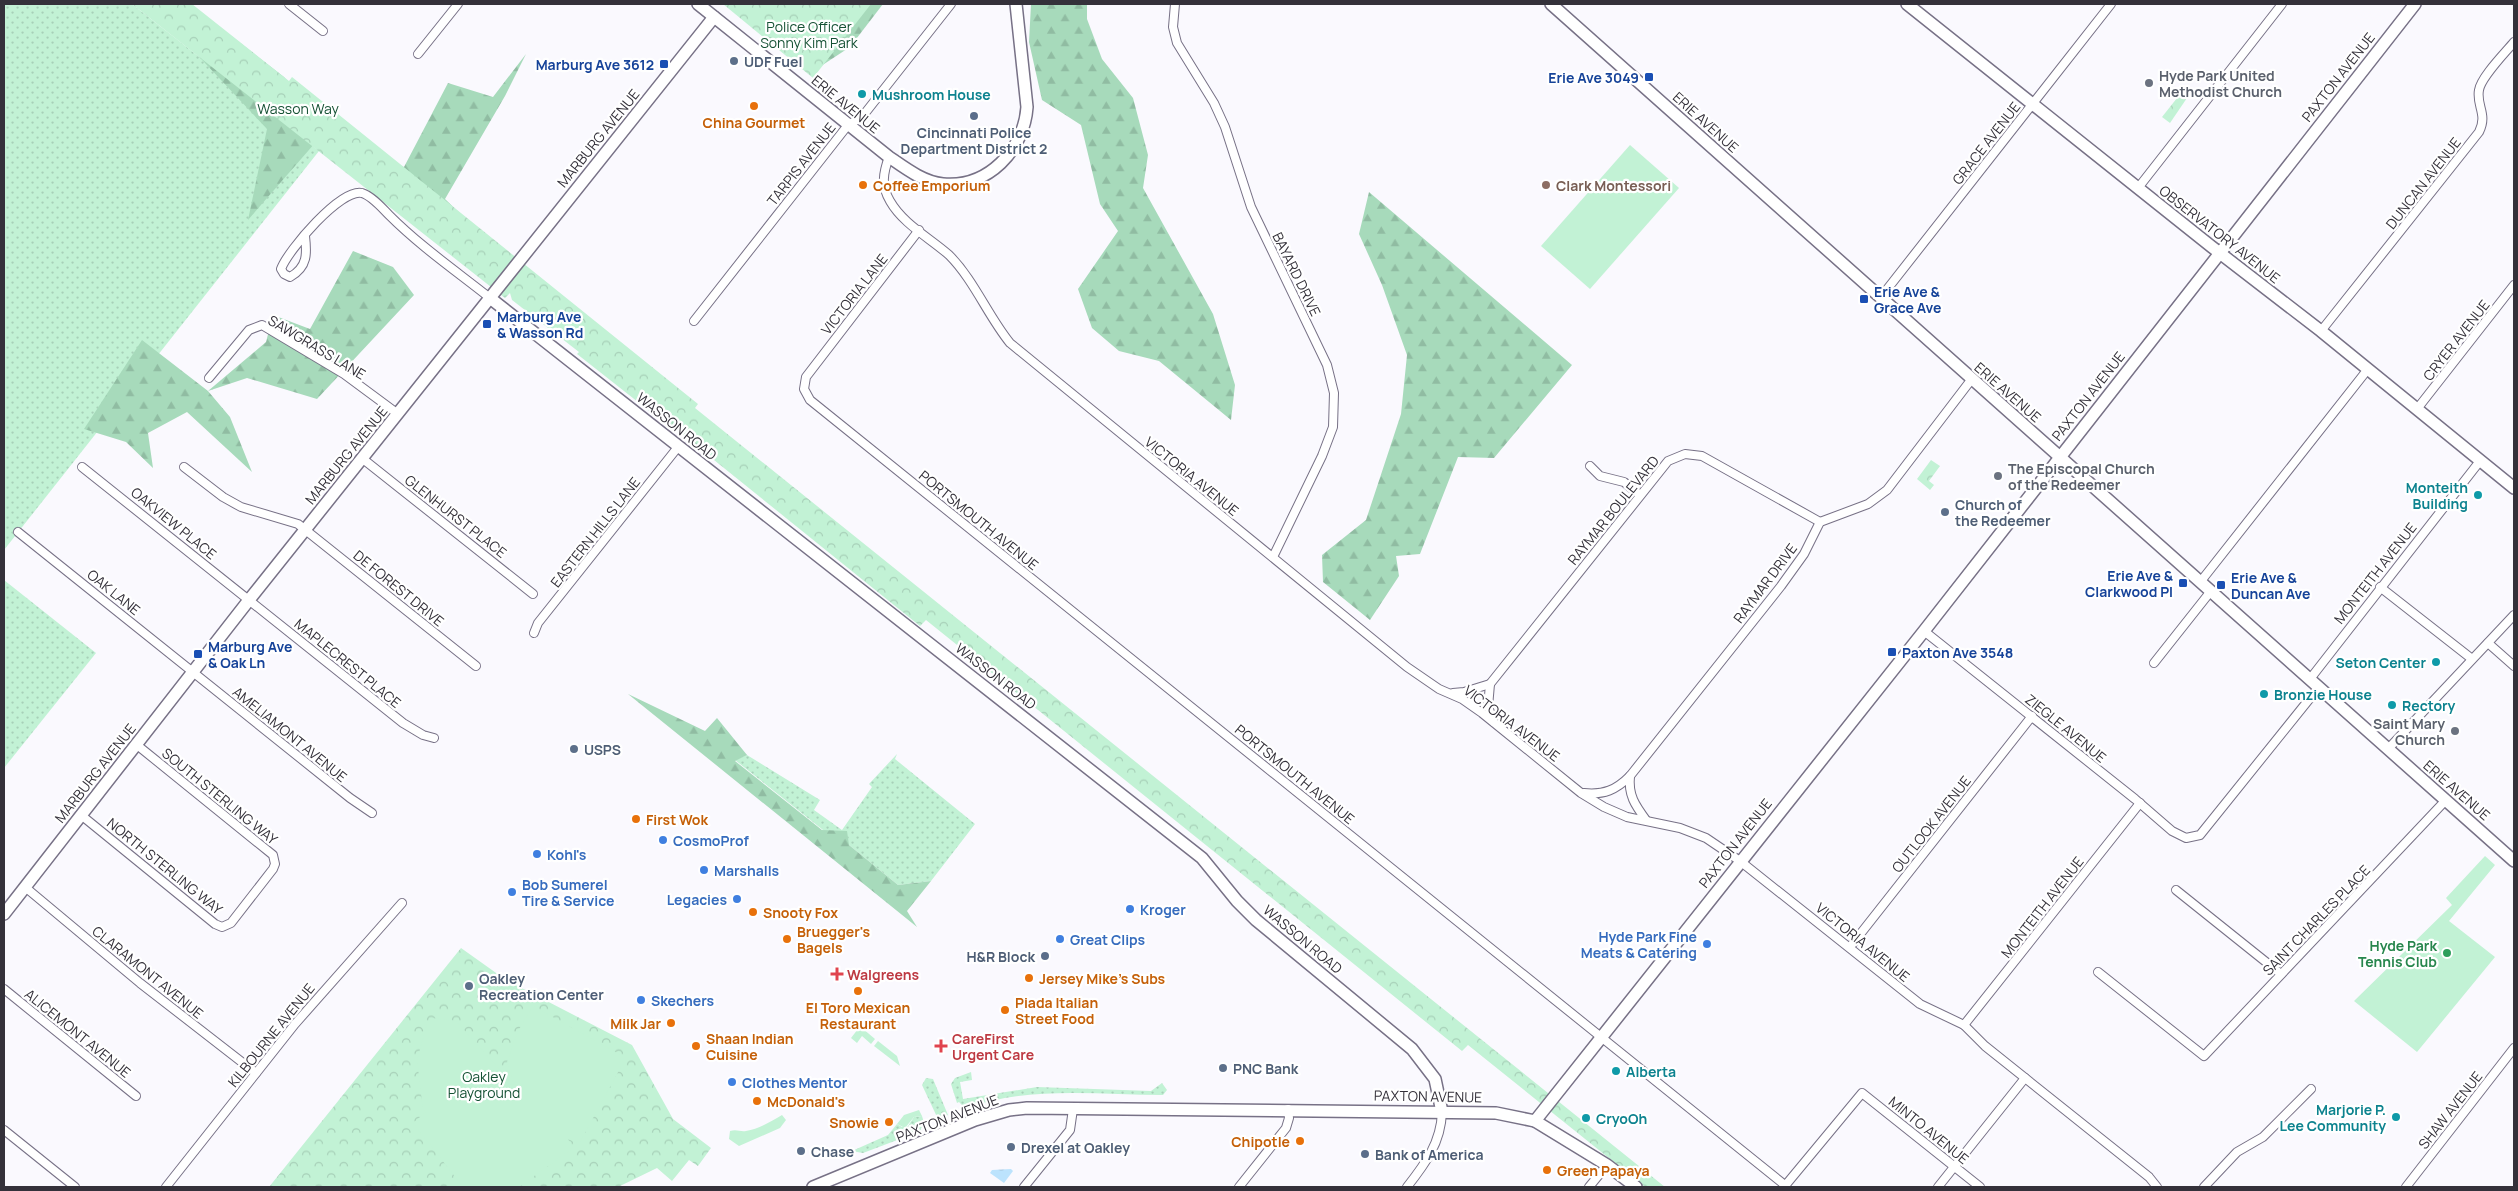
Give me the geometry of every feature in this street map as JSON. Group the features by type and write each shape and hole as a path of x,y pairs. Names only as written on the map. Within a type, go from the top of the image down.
{"street":[{"path":"289,4 323,31"},
{"path":"418,54 458,4"},
{"name":"ERIE AVENUE","path":"698,4 888,157 914,174 944,184 981,177 999,166 1008,157 1026,121 1027,107 1016,4"},
{"name":"TARPIS AVENUE","path":"694,321 848,125 862,117 951,4"},
{"name":"BAYARD DRIVE","path":"1175,4 1173,27 1178,44 1214,103 1225,127 1251,207 1327,365 1334,393 1333,427 1322,456 1273,557"},
{"name":"ERIE AVENUE","path":"1550,4 2514,861"},
{"name":"OBSERVATORY AVENUE","path":"1907,4 2220,254 2322,331 2514,488"},
{"name":"GRACE AVENUE","path":"1881,297 2111,4"},
{"path":"2138,188 2282,4"},
{"name":"PAXTON AVENUE","path":"813,1187 988,1116 1021,1108 1496,1112 1535,1120 1924,631 2415,4"},
{"name":"MARBURG AVENUE","path":"4,914 249,600 714,17"},
{"name":"DUNCAN AVENUE","path":"2322,331 2479,132 2484,118 2479,96 2481,84 2514,42"},
{"name":"VICTORIA AVENUE","path":"888,157 883,173 885,192 900,214 949,256 969,282 995,324 1024,356 1407,667 1439,689 1462,699 1495,723 1581,793 1604,807 1627,817 1680,828 1706,838 1740,861 1920,1004 1964,1025 1985,1046 2149,1178 2157,1187"},
{"path":"305,236 308,254 305,263 290,277 284,274 281,269 284,260 305,236 333,206 352,194 362,193 373,200 409,235 490,298"},
{"name":"VICTORIA LANE","path":"808,374 919,230"},
{"name":"CRYER AVENUE","path":"2417,409 2514,285"},
{"name":"WASSON ROAD","path":"490,298 1202,858 1236,901 1256,920 1412,1049 1435,1079 1442,1112"},
{"name":"SAWGRASS LANE","path":"209,378 249,330 262,326 344,374 398,414"},
{"path":"2200,582 2368,369"},
{"name":"PORTSMOUTH AVENUE","path":"808,374 804,389 810,400 1785,1186"},
{"path":"1820,522 1868,504 1886,490 1971,380"},
{"name":"EASTERN HILLS LANE","path":"534,633 538,623 678,447"},
{"name":"RAYMAR BOULEVARD","path":"1490,684 1668,460 1685,454 1702,456 1820,522"},
{"name":"GLENHURST PLACE","path":"363,459 533,594"},
{"name":"MONTEITH AVENUE","path":"2310,679 2480,460"},
{"name":"OAKVIEW PLACE","path":"82,466 249,600"},
{"path":"1590,466 1600,476 1624,482 1640,495"},
{"name":"DE FOREST DRIVE","path":"184,467 223,498 241,507 294,521 306,529 476,666"},
{"name":"RAYMAR DRIVE","path":"1581,793 1599,795 1608,792 1619,786 1630,776 1781,586 1804,554 1820,522"},
{"name":"OAK LANE","path":"18,532 194,672"},
{"path":"2380,587 2472,659"},
{"path":"2154,663 2211,591"},
{"name":"MAPLECREST PLACE","path":"249,600 403,723 423,735 434,738"},
{"path":"2388,749 2514,614"},
{"name":"ZIEGLE AVENUE","path":"1924,631 2179,836 2195,837 2200,834 2319,687"},
{"path":"2488,642 2514,666"},
{"name":"AMELIAMONT AVENUE","path":"194,672 350,798 372,813"},
{"path":"1451,693 1464,692 1490,684 1488,707 1495,723"},
{"name":"OUTLOOK AVENUE","path":"1850,947 2032,716"},
{"name":"SOUTH STERLING WAY","path":"137,745 273,855 275,864 273,869 253,895"},
{"path":"1630,776 1628,788 1632,801 1646,820"},
{"name":"SAINT CHARLES PLACE","path":"2098,972 2204,1056 2445,801"},
{"name":"MONTEITH AVENUE","path":"1964,1025 2140,803"},
{"name":"NORTH STERLING WAY","path":"81,815 215,924 222,927 231,923 253,895"},
{"name":"CLARAMONT AVENUE","path":"25,887 140,983 256,1073"},
{"path":"2176,890 2282,974"},
{"name":"KILBOURNE AVENUE","path":"166,1187 314,1001 402,903"},
{"name":"ALICEMONT AVENUE","path":"4,989 136,1096"},
{"name":"SHAW AVENUE","path":"2406,1187 2514,1048"},
{"path":"1938,1187 2025,1078"},
{"path":"2204,1187 2237,1152 2263,1137 2311,1089"},
{"name":"MINTO AVENUE","path":"1785,1186 1862,1093 1980,1187"},
{"path":"1024,1187 1070,1130 1073,1109"},
{"path":"1239,1187 1286,1128 1289,1118 1288,1109"},
{"path":"1407,1187 1434,1148 1442,1127 1442,1112"},
{"path":"1535,1120 1607,1165 1636,1187"},
{"path":"4,1130 75,1187"},
{"path":"1589,1187 1607,1165"}],"green space":[{"path":"4,4 132,4 319,151 4,550"},
{"name":"Wasson Way","path":"132,4 192,4 289,81 292,77 698,404 695,408 1665,1187 1645,1187 1468,1045 1462,1051 926,620 920,626 678,431 676,432 577,354 579,352 512,300 510,293 505,298"},
{"path":"171,4 190,4 284,77 293,87 394,164 404,167 448,83 493,97 526,54 505,96 445,199 498,250 485,248"},
{"name":"Police Officer Sonny Kim Park","path":"723,4 871,4 813,78"},
{"path":"801,4 883,4 850,47 818,68"},
{"path":"1031,4 1087,4 1087,19 1102,59 1133,98 1148,155 1143,188 1213,314 1235,385 1231,420 1159,361 1119,351 1092,328 1078,289 1118,231 1100,204 1081,125 1042,100 1029,42"},
{"path":"157,12 315,143 248,220 267,129"},
{"path":"2181,93 2187,98 2170,123 2162,117"},
{"path":"1630,145 1679,188 1590,289 1541,246"},
{"path":"1369,192 1572,365 1494,458 1458,457 1420,554 1396,556 1399,576 1370,620 1323,582 1322,555 1366,520 1401,414 1407,355 1382,285 1359,234"},
{"path":"353,251 393,267 414,295 317,399 247,378 208,391 266,342 273,315 310,329"},
{"path":"142,340 208,391 230,417 252,472 187,412 148,433 153,468 126,442 84,429"},
{"path":"1931,460 1940,466 1929,481 1934,485 1930,490 1917,479"},
{"path":"4,580 96,653 4,768"},
{"path":"628,694 705,731 717,718 747,755 735,761 822,830 847,831 849,845 898,885 931,881 907,911 917,927"},
{"path":"897,754 895,759 975,824 931,881 898,885 849,845 823,830 735,760 747,755 820,800 814,810 842,830 872,787 869,784"},
{"name":"Hyde Park Tennis Club","path":"2485,856 2495,865 2449,921 2495,957 2417,1052 2354,1001 2452,905 2446,898"},
{"name":"Oakley Playground","path":"461,948 506,980 632,1045 673,1119 711,1148 698,1166 689,1160 672,1181 657,1168 618,1187 269,1187"},
{"path":"533,1006 621,1055 623,1063 579,1144 568,1139 573,1148 519,1187 463,1187 413,1123 427,1111 423,1110 417,1060 427,1024 432,1018 456,1021 503,1073 500,1078 513,1081 507,1062 518,1031"},
{"path":"862,1028 875,1039 871,1044 862,1036 857,1043 851,1038 858,1029"},
{"path":"878,1041 897,1056 900,1066 874,1046"},
{"path":"971,1072 972,1080 960,1082 963,1099 1037,1087 1151,1091 1162,1083 1167,1090 1163,1095 1038,1094 989,1102 966,1109 959,1102 957,1103 951,1084 955,1078"},
{"path":"926,1078 933,1079 948,1115 938,1119 922,1085"},
{"path":"919,1110 922,1116 914,1117 905,1128 897,1124 904,1115"},
{"path":"782,1115 786,1120 780,1128 739,1146 729,1139 730,1131 746,1131 756,1128"},
{"path":"922,1116 925,1126 921,1128 921,1131 863,1153 852,1151 888,1135 897,1124 902,1127 908,1126 914,1117"}],"water":[{"path":"1011,1169 1013,1171 1004,1183 990,1173 992,1170"}],"place":[{"name":"UDF Fuel","path":"734,61"},
{"name":"Marburg Ave 3612","path":"664,64"},
{"name":"Erie Ave 3049","path":"1649,77"},
{"name":"Hyde Park United Methodist Church","path":"2149,83"},
{"name":"Mushroom House","path":"862,94"},
{"name":"China Gourmet","path":"754,106"},
{"name":"Cincinnati Police Department District 2","path":"974,116"},
{"name":"Coffee Emporium","path":"863,185"},
{"name":"Clark Montessori","path":"1546,185"},
{"name":"Erie Ave & Grace Ave","path":"1864,299"},
{"name":"Marburg Ave & Wasson Rd","path":"487,324"},
{"name":"The Episcopal Church of the Redeemer","path":"1998,476"},
{"name":"Monteith Building","path":"2478,495"},
{"name":"Church of the Redeemer","path":"1945,512"},
{"name":"Erie Ave & Clarkwood Pl","path":"2183,583"},
{"name":"Erie Ave & Duncan Ave","path":"2221,585"},
{"name":"Paxton Ave 3548","path":"1892,652"},
{"name":"Marburg Ave & Oak Ln","path":"198,654"},
{"name":"Seton Center","path":"2436,662"},
{"name":"Bronzie House","path":"2264,694"},
{"name":"Rectory","path":"2392,705"},
{"name":"Saint Mary Church","path":"2455,731"},
{"name":"USPS","path":"574,749"},
{"name":"First Wok","path":"636,819"},
{"name":"CosmoProf","path":"663,840"},
{"name":"Kohl's","path":"537,854"},
{"name":"Marshalls","path":"704,870"},
{"name":"Bob Sumerel Tire & Service","path":"512,892"},
{"name":"Legacies","path":"737,899"},
{"name":"Kroger","path":"1130,909"},
{"name":"Snooty Fox","path":"753,912"},
{"name":"Bruegger's Bagels","path":"787,939"},
{"name":"Great Clips","path":"1060,939"},
{"name":"Hyde Park Fine Meats & Catering","path":"1707,944"},
{"name":"Hyde Park Tennis Club","path":"2447,953"},
{"name":"H&R Block","path":"1045,956"},
{"name":"Walgreens","path":"837,974"},
{"name":"Jersey Mike's Subs","path":"1029,978"},
{"name":"Oakley Recreation Center","path":"469,986"},
{"name":"El Toro Mexican Restaurant","path":"858,991"},
{"name":"Skechers","path":"641,1000"},
{"name":"Piada Italian Street Food","path":"1005,1010"},
{"name":"Milk Jar","path":"671,1023"},
{"name":"Shaan Indian Cuisine","path":"696,1046"},
{"name":"CareFirst Urgent Care","path":"941,1046"},
{"name":"PNC Bank","path":"1223,1068"},
{"name":"Alberta","path":"1616,1071"},
{"name":"Clothes Mentor","path":"732,1082"},
{"name":"McDonald's","path":"757,1101"},
{"name":"Marjorie P. Lee Community","path":"2396,1117"},
{"name":"CryoOh","path":"1586,1118"},
{"name":"Snowie","path":"889,1122"},
{"name":"Chipotle","path":"1300,1141"},
{"name":"Drexel at Oakley","path":"1011,1147"},
{"name":"Chase","path":"801,1151"},
{"name":"Bank of America","path":"1365,1154"},
{"name":"Green Papaya","path":"1547,1170"}]}
